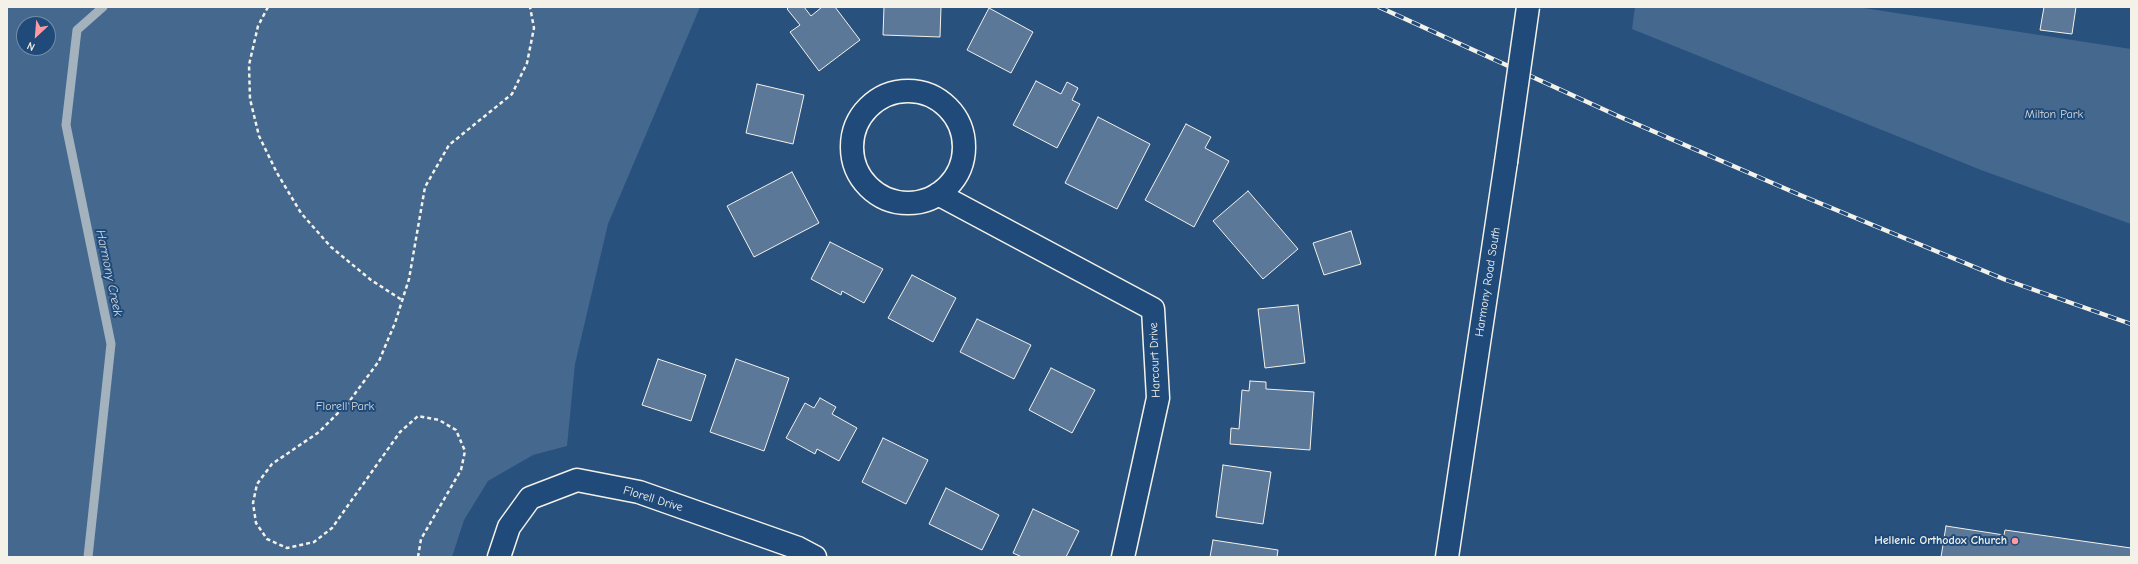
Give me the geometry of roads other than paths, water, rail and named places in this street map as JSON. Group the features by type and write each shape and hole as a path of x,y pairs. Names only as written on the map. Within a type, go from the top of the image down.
{"street":[{"name":"Harmony Road South","path":"1447,557 1528,7"},
{"path":"909,91 923,93 942,103 956,119 961,131 963,146 962,160 957,173 949,184 938,194 925,200 898,202 873,190 856,168 852,155 852,142 855,128 861,115 870,105 881,97 894,92 909,91"},
{"name":"Harcourt Drive","path":"938,194 1154,309 1158,398 1123,557"},
{"name":"Florell Drive","path":"499,557 509,527 530,498 577,480 639,492 798,548 815,557"}],"waterway":[{"name":"Harmony Creek","path":"88,557 111,344 66,125 77,30 103,7"}],"railway":[{"path":"1379,7 1618,116 1800,195 2006,280 2131,324"}],"place":[{"name":"Hellenic Orthodox Church","path":"2015,541"}],"park label":[{"name":"Milton Park","path":"2054,115"},
{"name":"Florell Park","path":"345,407"}]}
